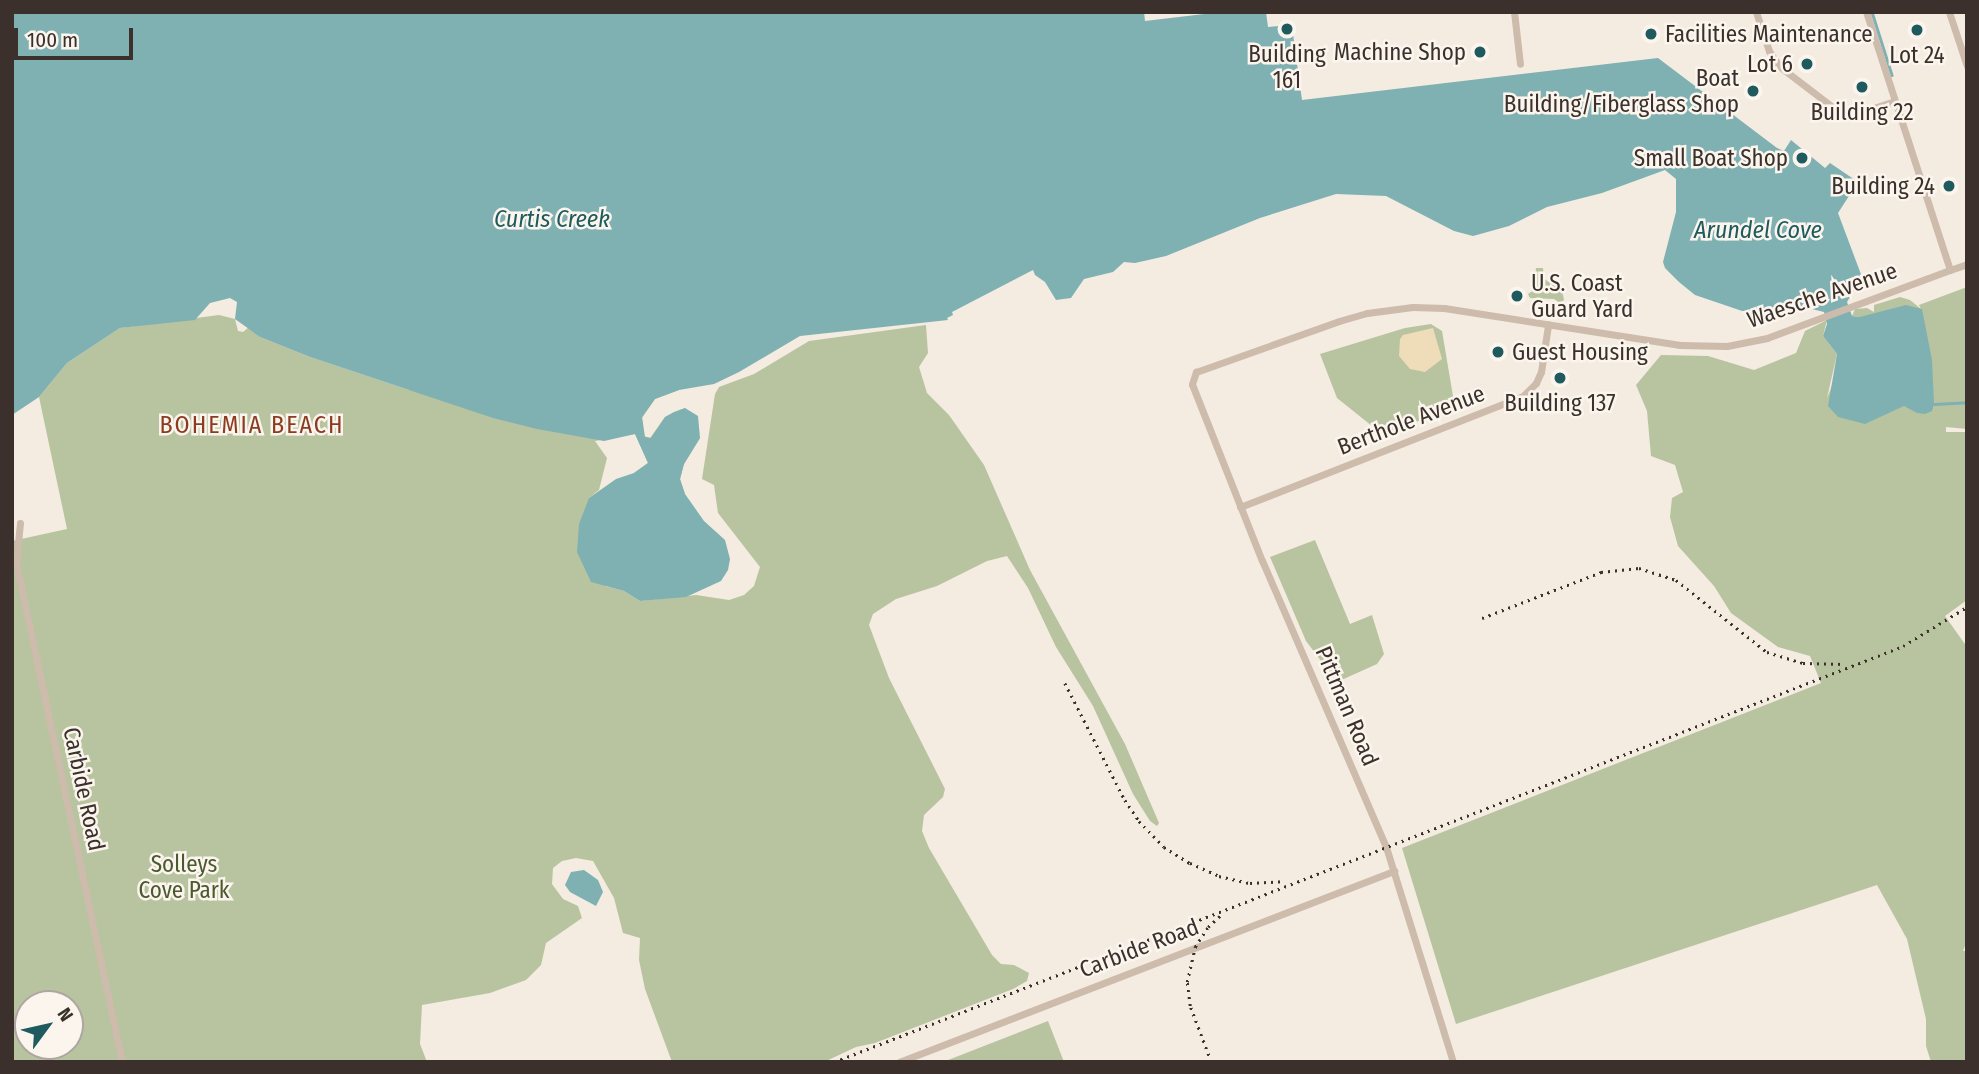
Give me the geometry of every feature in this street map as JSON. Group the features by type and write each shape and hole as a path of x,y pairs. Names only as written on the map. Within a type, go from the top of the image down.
{"street":[{"path":"1514,12 1520,64"},
{"path":"1756,12 1769,51 1779,66 1843,115 1855,114 1895,101"},
{"path":"1866,12 1950,270"},
{"path":"1949,12 1967,66"},
{"name":"Waesche Avenue","path":"1196,372 1339,321 1389,309 1444,308 1548,326 1704,347 1768,338 1967,264"},
{"name":"Berthole Avenue","path":"1240,507 1514,401 1536,383 1548,326"},
{"name":"Pittman Road","path":"1196,372 1192,384 1240,507 1394,871 1453,1062"},
{"name":"Carbide Road","path":"20,523 16,563 122,1062"},
{"name":"Carbide Road","path":"899,1062 1394,871"}],"green space":[{"path":"1536,268 1543,268 1544,279 1562,290 1564,300 1560,303 1554,299 1530,298 1528,294 1534,290"},
{"path":"1967,287 1967,429 1946,427 1946,432 1967,432 1967,600 1945,616 1967,647 1967,941 1963,951 1967,951 1967,1062 1931,1062 1926,1046 1926,1019 1907,939 1877,885 1456,1024 1402,848 1821,683 1810,656 1778,647 1731,613 1714,586 1678,546 1670,517 1672,498 1683,492 1675,465 1651,456 1647,411 1636,385 1661,355 1708,356 1754,370 1796,353 1805,331 1827,320 1823,336 1837,354 1827,398 1860,317 1852,316 1855,309 1867,308 1874,312 1874,305 1900,297 1910,300 1921,309 1919,305"},
{"name":"Solleys Cove Park","path":"219,315 235,319 238,331 243,332 249,327 260,337 310,357 409,390 679,390 655,399 642,418 644,436 650,438 665,417 685,408 700,438 684,464 680,479 685,494 634,473 648,463 635,434 595,441 607,458 599,490 589,498 605,586 624,591 640,601 696,595 729,600 744,595 754,586 760,567 718,513 714,485 702,479 715,394 719,387 754,374 809,341 926,325 928,353 919,367 927,393 949,415 984,465 1030,570 1125,744 1159,823 1157,826 1150,821 1133,794 1093,706 1056,647 1028,588 1007,556 987,561 937,586 896,599 873,614 869,625 889,678 945,789 943,797 924,815 922,831 929,848 992,955 1001,964 1014,965 1029,973 1027,981 1013,989 875,1043 856,1047 824,1062 672,1062 645,989 639,960 640,938 623,933 614,898 593,861 576,858 562,861 553,868 552,884 563,899 578,906 582,918 546,943 541,965 526,980 490,993 422,1005 420,1044 427,1062 12,1062 12,541 67,529 39,397 67,363 120,328"},
{"path":"1431,324 1442,331 1455,408 1382,434 1337,398 1320,354 1405,328"},
{"path":"1315,540 1350,624 1372,615 1384,654 1377,664 1337,682 1306,641 1270,557"},
{"path":"1048,1021 1064,1062 943,1062"}],"sand":[{"path":"1433,328 1442,359 1425,372 1410,369 1399,356 1400,339 1403,335"}],"water":[{"name":"Curtis Creek","path":"12,12 1266,12 1268,27 1280,26 1282,35 1293,34 1302,100 1658,58 1777,148 1784,151 1791,140 1825,168 1830,163 1858,182 1838,213 1862,277 1847,302 1852,316 1860,317 1906,305 1922,309 1932,360 1934,404 1932,411 1925,414 1904,406 1865,424 1838,417 1828,406 1837,354 1823,336 1827,324 1824,312 1812,309 1775,316 1754,315 1695,295 1679,282 1665,268 1663,262 1676,212 1676,179 1665,170 1602,193 1547,207 1509,226 1473,236 1454,231 1386,196 1336,194 1260,218 1166,256 1135,263 1124,262 1113,272 1084,279 1071,298 1056,300 1045,282 1035,275 948,320 800,336 714,384 679,390 655,399 642,417 645,437 651,438 665,417 674,412 685,408 698,416 700,438 684,464 680,479 685,494 704,521 725,540 730,559 728,570 721,581 686,597 640,601 624,591 591,582 577,552 579,524 589,498 616,479 634,473 648,463 635,434 604,441 537,429 493,418 310,357 260,337 235,319 237,302 230,298 210,303 195,320 120,328 67,363 39,397 12,415"},
{"path":"584,870 598,880 603,892 596,906 570,892 565,885 571,872"}],"pier":[{"path":"1144,12 1221,12 1145,21"},
{"path":"1033,270 1037,280 950,324 947,318 953,315 952,312"}],"waterway":[{"path":"1872,12 1892,75"},
{"path":"1934,404 1967,402"}],"railway":[{"path":"1482,618 1601,572 1639,568 1676,580 1767,652 1803,663 1845,664"},
{"path":"834,1062 1903,646 1967,607"},
{"path":"1065,683 1125,800 1139,821 1164,847 1219,876 1250,883 1283,881"},
{"path":"1211,1062 1190,1006 1187,982 1195,947 1208,927 1221,915"}],"place":[{"name":"Building 161","path":"1287,29"},
{"name":"Lot 24","path":"1917,30"},
{"name":"Facilities Maintenance","path":"1651,34"},
{"name":"Machine Shop","path":"1480,52"},
{"name":"Lot 6","path":"1807,64"},
{"name":"Building 22","path":"1862,87"},
{"name":"Boat Building/Fiberglass Shop","path":"1753,91"},
{"name":"Small Boat Shop","path":"1802,158"},
{"name":"Building 24","path":"1949,186"},
{"name":"U.S. Coast Guard Yard","path":"1517,296"},
{"name":"Guest Housing","path":"1498,352"},
{"name":"Building 137","path":"1560,378"}],"district":[{"name":"BOHEMIA BEACH","path":"252,426"}],"water label":[{"name":"Arundel Cove","path":"1758,231"}]}
